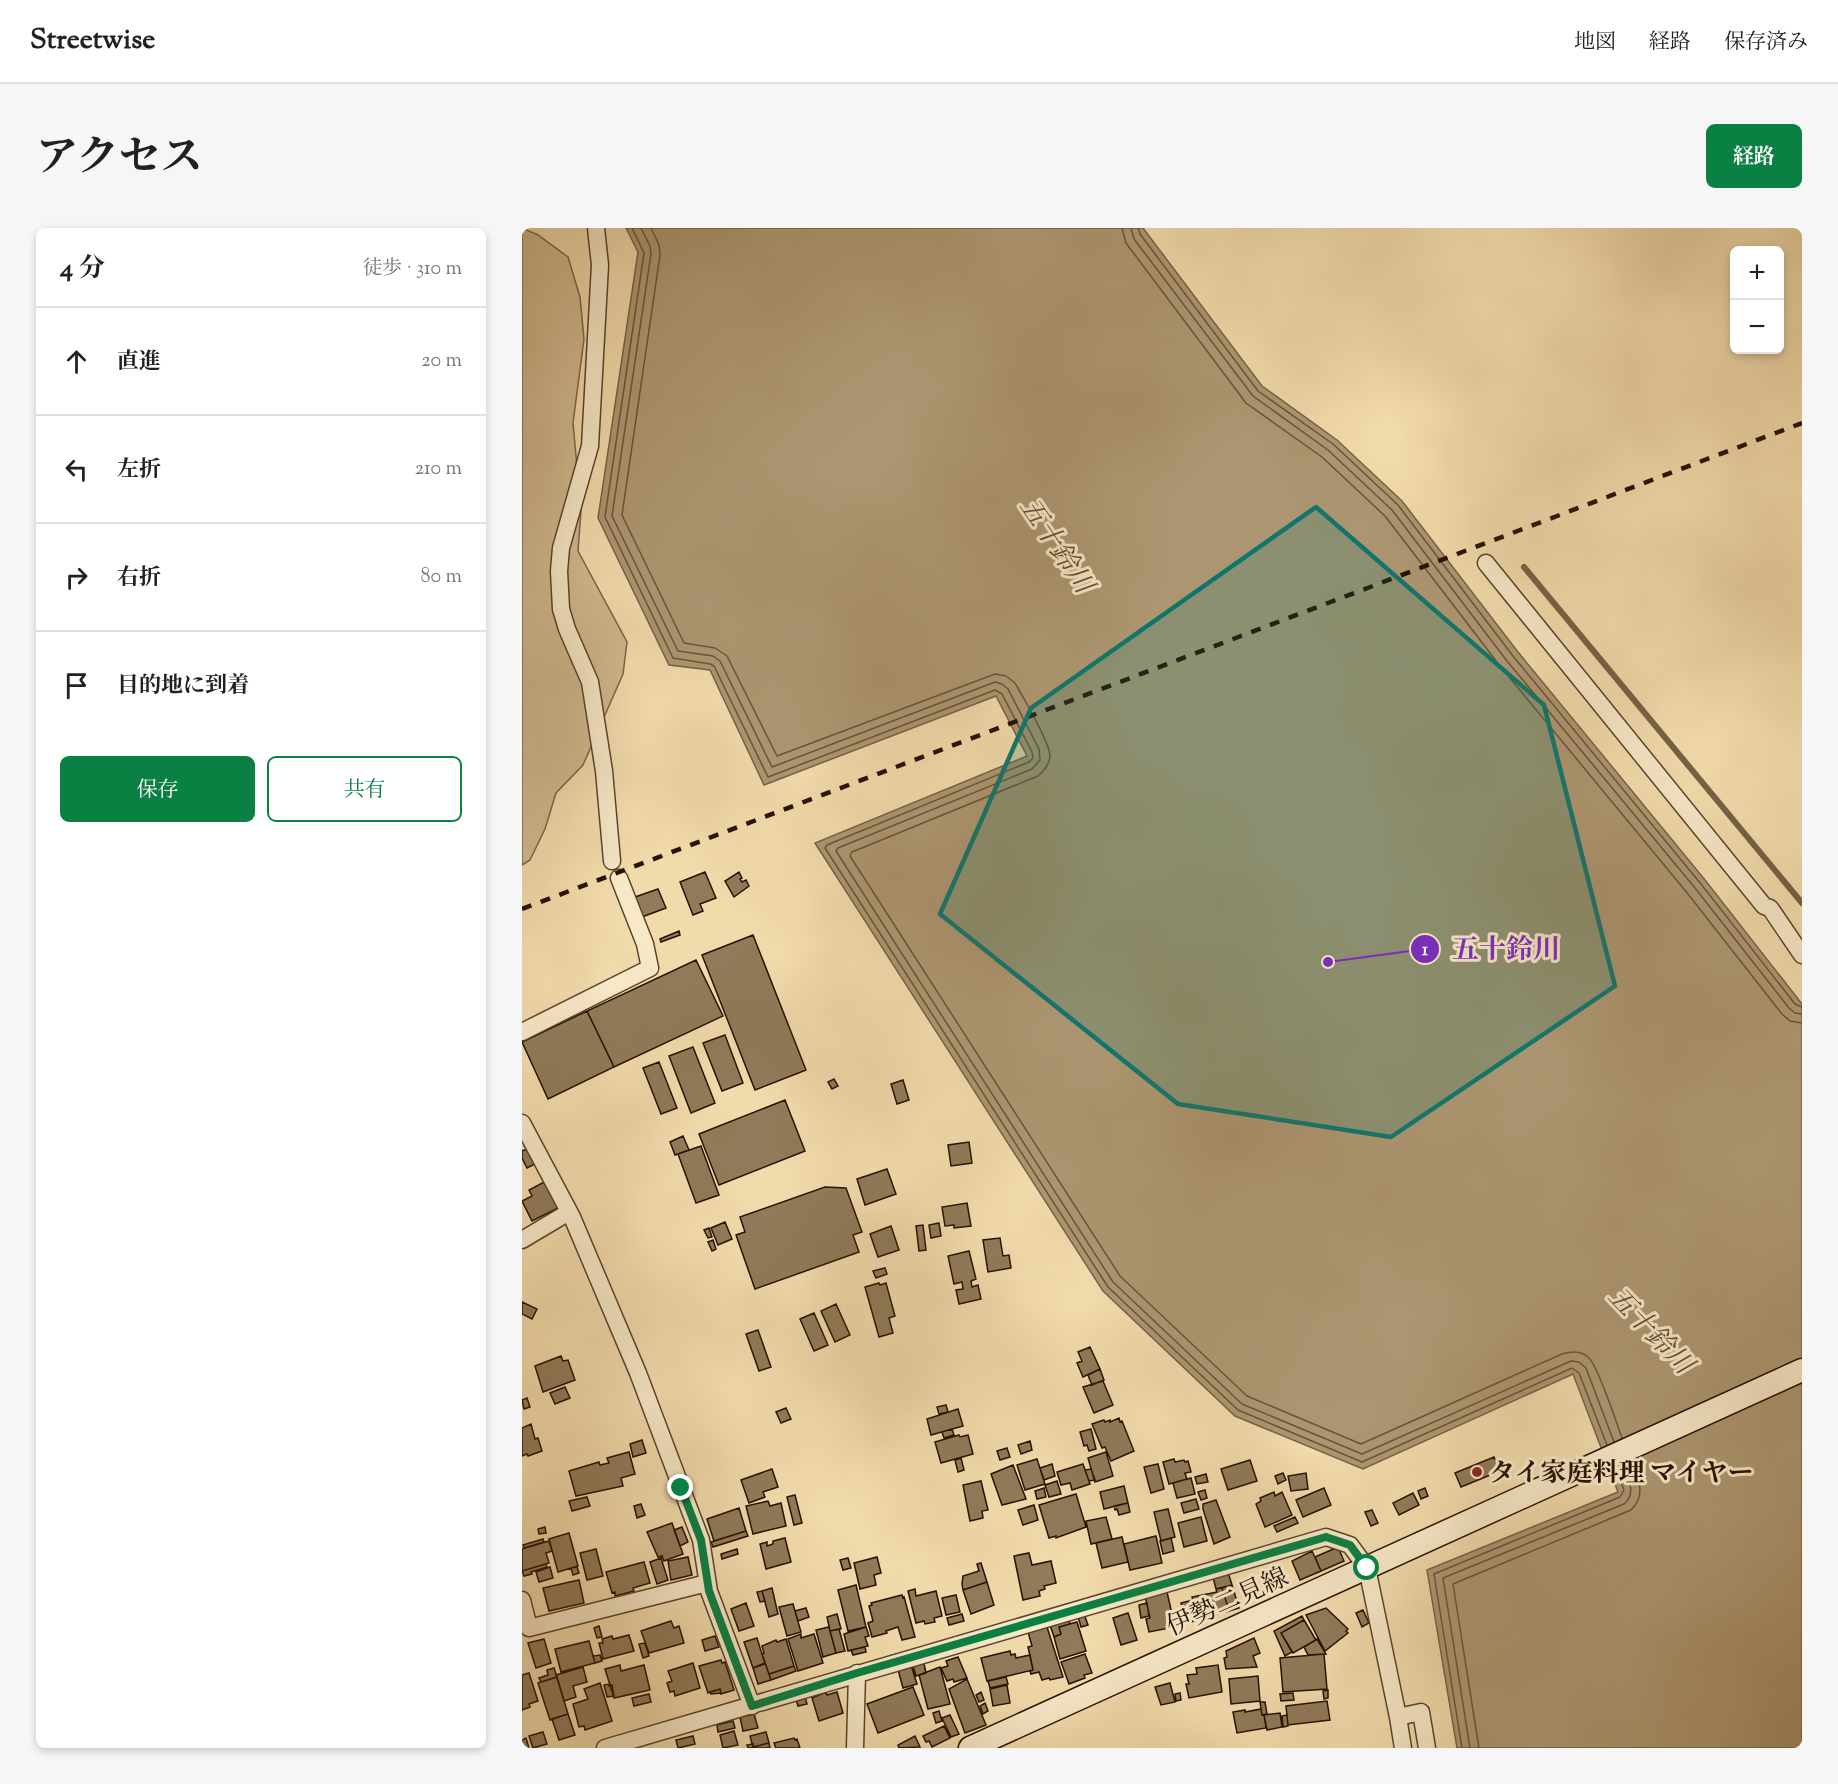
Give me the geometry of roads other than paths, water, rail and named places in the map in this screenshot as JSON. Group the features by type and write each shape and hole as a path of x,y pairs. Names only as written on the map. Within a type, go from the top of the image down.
{"main road":[{"name":"伊勢二見線","path":"970,1748 1802,1370"}],"street":[{"path":"596,228 600,265 590,446 561,548 559,571 561,609 567,630 590,682 604,771 612,861"},
{"path":"1486,562 1764,906 1770,908 1802,955"},
{"path":"522,1032 650,968 645,944 619,878"},
{"path":"522,1123 569,1212 638,1373 701,1540 709,1591 752,1706"},
{"path":"522,1240 569,1212"},
{"path":"604,1748 1326,1537 1350,1545 1367,1568 1403,1748"},
{"path":"522,1600 529,1628 707,1583"},
{"path":"855,1748 857,1673"},
{"path":"1398,1717 1421,1712 1427,1748"}],"water":[{"path":"626,228 1143,228 1262,386 1337,440 1402,501 1518,652 1705,880 1802,1004 1802,1748 1457,1748 1427,1570 1618,1492 1573,1374 1363,1469 1235,1416 1103,1291 815,843 1027,756 996,696 764,785 710,670 669,665 598,518 638,252"}],"waterway":[{"path":"1524,567 1802,903"}],"railway":[{"path":"522,909 1802,423"}],"place":[{"name":"五十鈴川","path":"1328,962"},
{"name":"タイ家庭料理 マイヤー","path":"1477,1472"}]}
